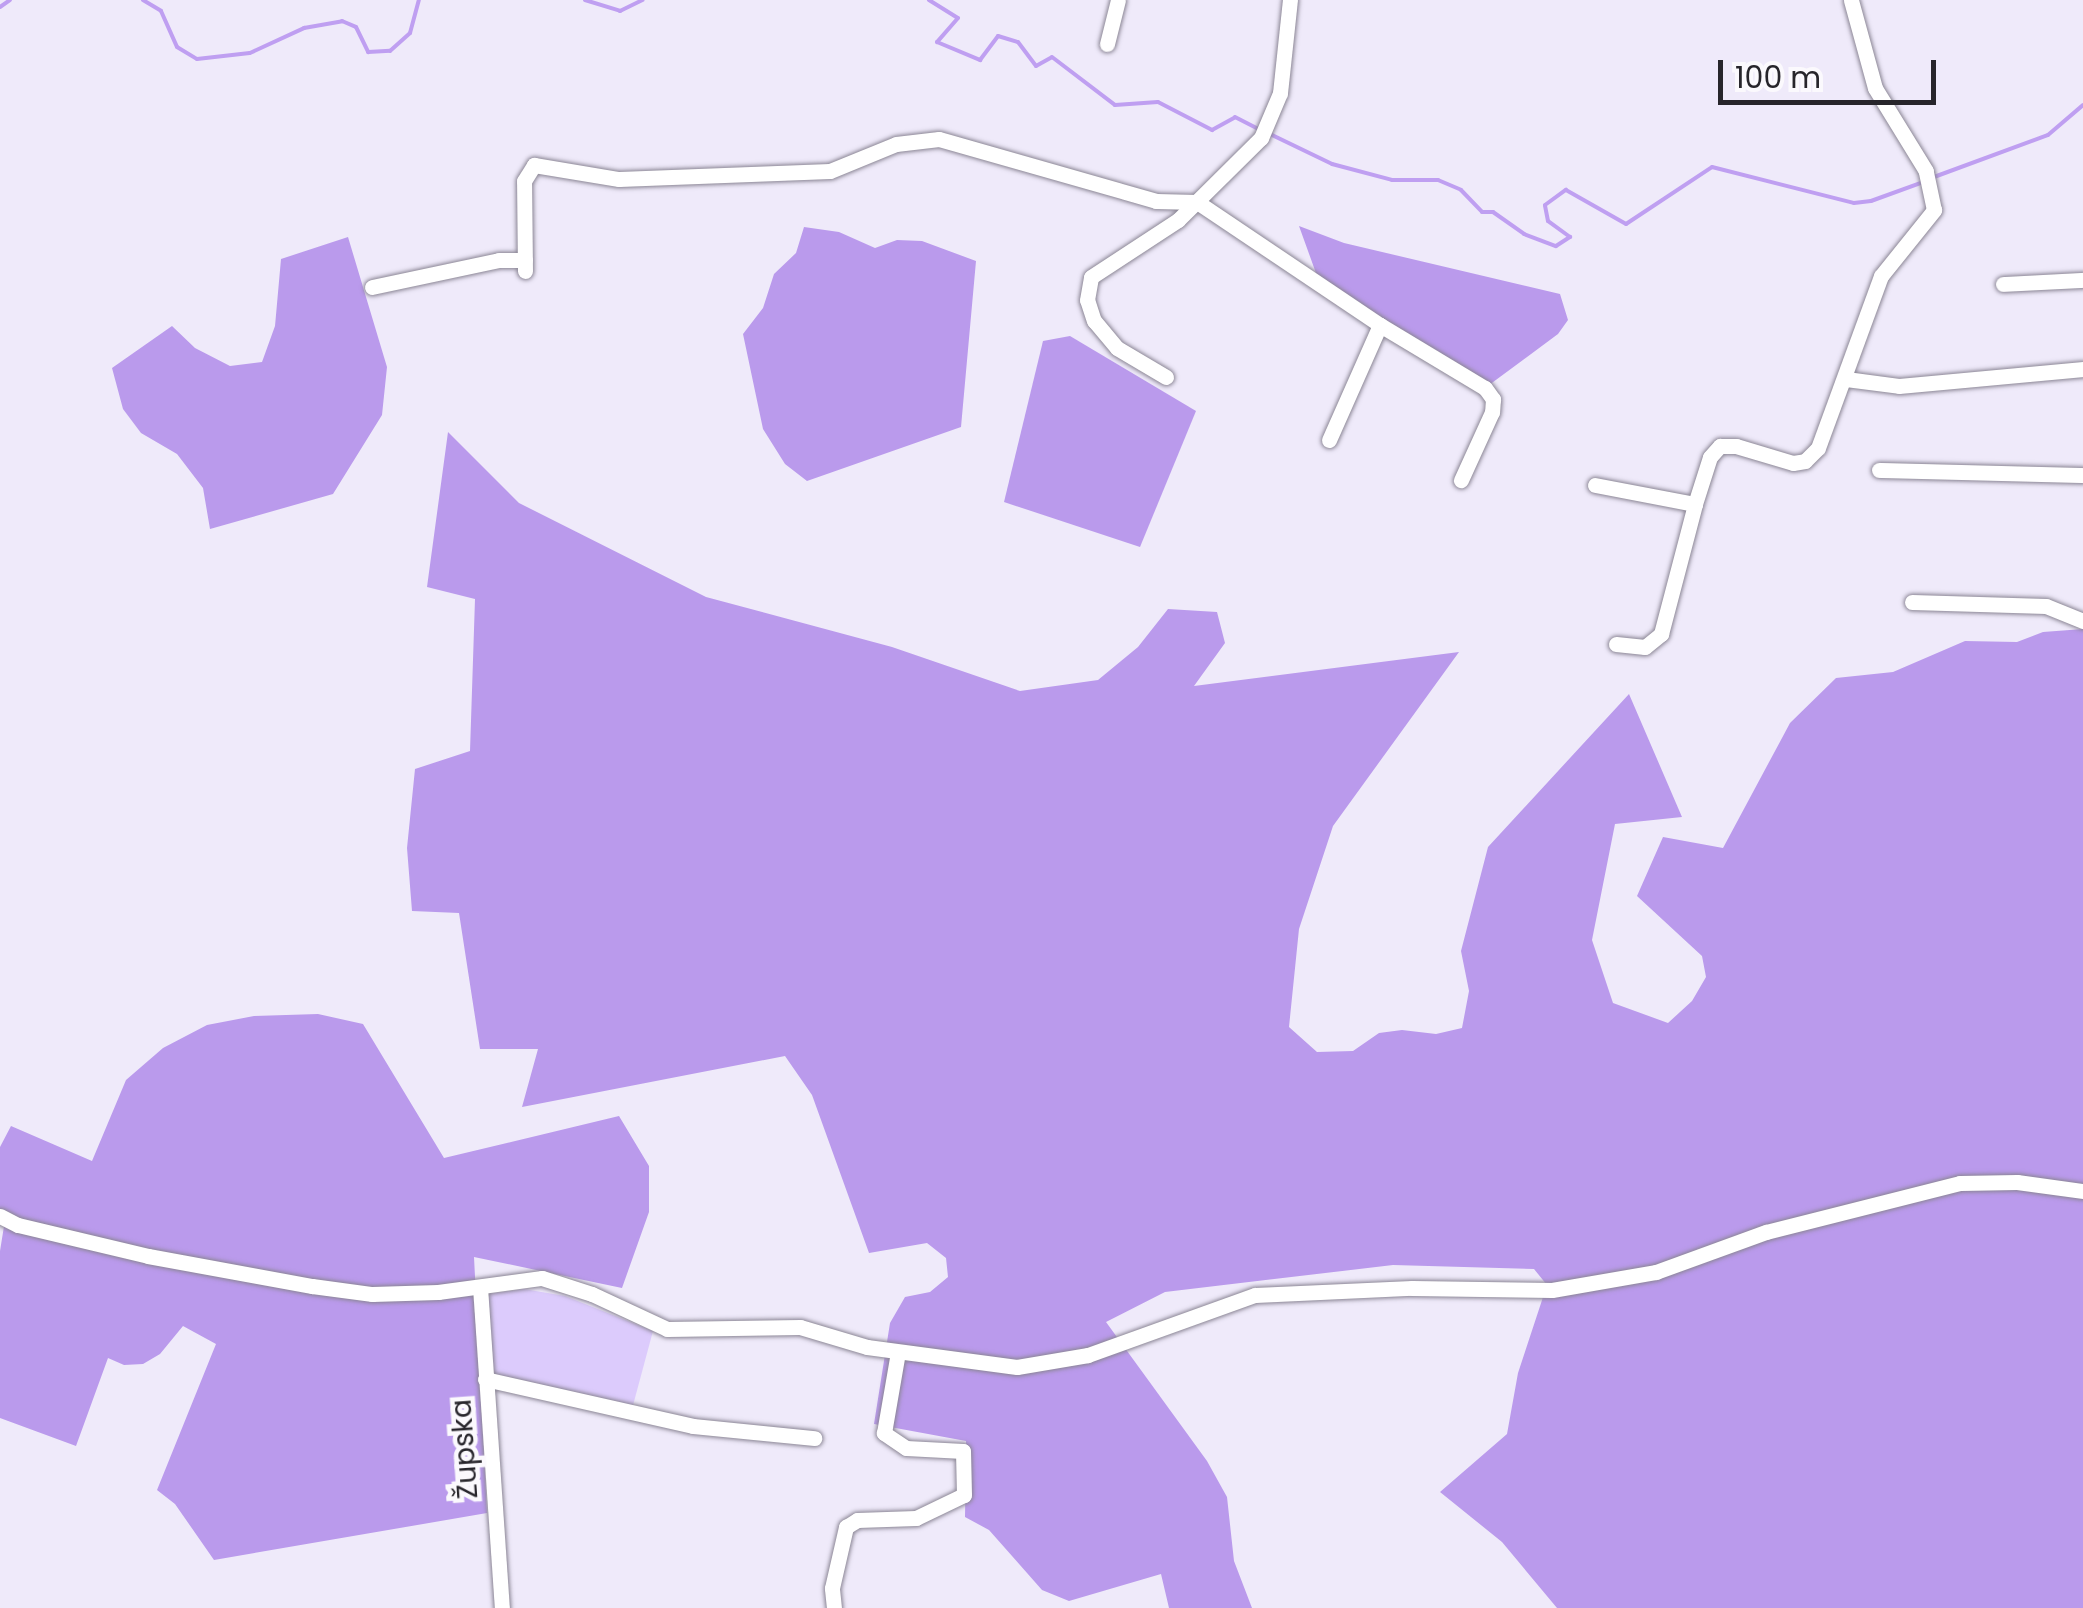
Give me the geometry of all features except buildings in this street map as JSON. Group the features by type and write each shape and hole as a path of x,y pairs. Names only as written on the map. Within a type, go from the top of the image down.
{"street":[{"path":"1107,44 1118,0"},
{"path":"1166,377 1117,348 1094,322 1087,300 1091,277 1178,220 1261,138 1280,93 1290,0"},
{"path":"1616,644 1644,648 1661,634 1710,456 1720,446 1736,446 1794,463 1805,461 1818,448 1881,276 1934,210 1926,171 1875,88 1851,0"},
{"path":"372,287 499,260 525,265 524,181 528,170 545,163 619,179 830,171 896,144 939,139 1156,201 1198,202 1380,325 1485,388 1493,399 1492,412 1461,480"},
{"path":"2003,284 2083,280"},
{"path":"1328,440 1380,325"},
{"path":"1846,379 1899,386 2083,369"},
{"path":"1878,470 2083,475"},
{"path":"1595,485 1695,504"},
{"path":"1912,602 2046,606 2083,621"},
{"path":"0,1216 18,1224 148,1256 312,1286 372,1294 480,1287 542,1278 592,1294 667,1330 800,1327 898,1352 985,1365 1051,1362 1088,1355 1255,1295 1412,1288 1552,1290 1656,1272 1766,1232 1960,1183 2016,1182 2083,1190"},
{"name":"Župska","path":"480,1287 502,1608"},
{"path":"834,1608 832,1588 846,1527 857,1520 916,1518 964,1496 962,1451 906,1448 884,1433 898,1352"},
{"path":"484,1379 674,1423 814,1438"}],"shaded area":[{"path":"1299,226 1344,243 1560,294 1568,320 1558,334 1485,388 1321,287"},
{"path":"804,227 839,232 875,248 897,240 922,241 976,261 961,427 807,481 785,464 763,429 743,334 763,308 774,274 796,253"},
{"path":"348,237 387,367 382,415 333,494 210,529 203,488 177,454 141,433 123,409 112,368 172,326 195,348 230,366 262,362 275,326 281,259"},
{"path":"1070,336 1196,411 1140,547 1004,502 1043,341"},
{"path":"448,432 519,503 706,597 892,647 1020,691 1098,680 1138,647 1168,609 1217,612 1225,643 1194,686 1459,652 1333,826 1299,929 1289,1027 1317,1052 1353,1051 1379,1033 1402,1030 1436,1034 1462,1028 1469,991 1461,951 1488,847 1629,694 1682,817 1615,824 1592,940 1613,1003 1668,1023 1692,1001 1706,977 1702,956 1637,896 1663,837 1723,848 1790,723 1836,678 1893,672 1965,641 2017,642 2043,632 2083,629 2083,1608 1557,1608 1502,1542 1440,1492 1507,1434 1518,1373 1547,1285 1534,1269 1393,1265 1165,1292 1106,1322 1207,1461 1227,1497 1234,1561 1252,1608 1169,1608 1161,1574 1069,1601 1042,1590 989,1530 965,1517 966,1441 874,1424 890,1323 905,1297 930,1292 948,1277 946,1258 927,1243 869,1253 812,1095 785,1056 522,1107 538,1049 480,1049 459,913 412,911 407,848 415,769 470,751 475,599 427,587"},
{"path":"318,1014 363,1024 444,1158 619,1116 649,1166 649,1212 622,1288 474,1257 487,1513 214,1560 175,1504 157,1490 216,1344 183,1326 160,1354 143,1364 124,1365 108,1358 76,1446 0,1418 0,1251 5,1220 0,1216 0,1147 11,1126 92,1161 126,1080 163,1048 207,1025 254,1016"},
{"path":"524,1289 565,1296 653,1331 632,1409 490,1376 487,1294"}],"waterway":[{"path":"0,7 10,0"},
{"path":"143,0 161,11 177,47 197,59 250,53 304,28 342,21 356,27 368,52 390,51 410,33 419,0"},
{"path":"585,0 620,11 643,0"},
{"path":"929,0 958,18 937,42 980,60 998,36 1018,42 1036,66 1052,57 1115,105 1158,102 1212,130 1235,117 1261,130"},
{"path":"1934,177 2048,135 2083,105"},
{"path":"1270,134 1332,164 1392,180 1438,180 1461,190 1482,212 1493,212 1524,234 1556,246 1570,237 1548,221 1545,205 1566,190 1626,224 1712,167 1854,203 1871,201 1926,181"}]}
